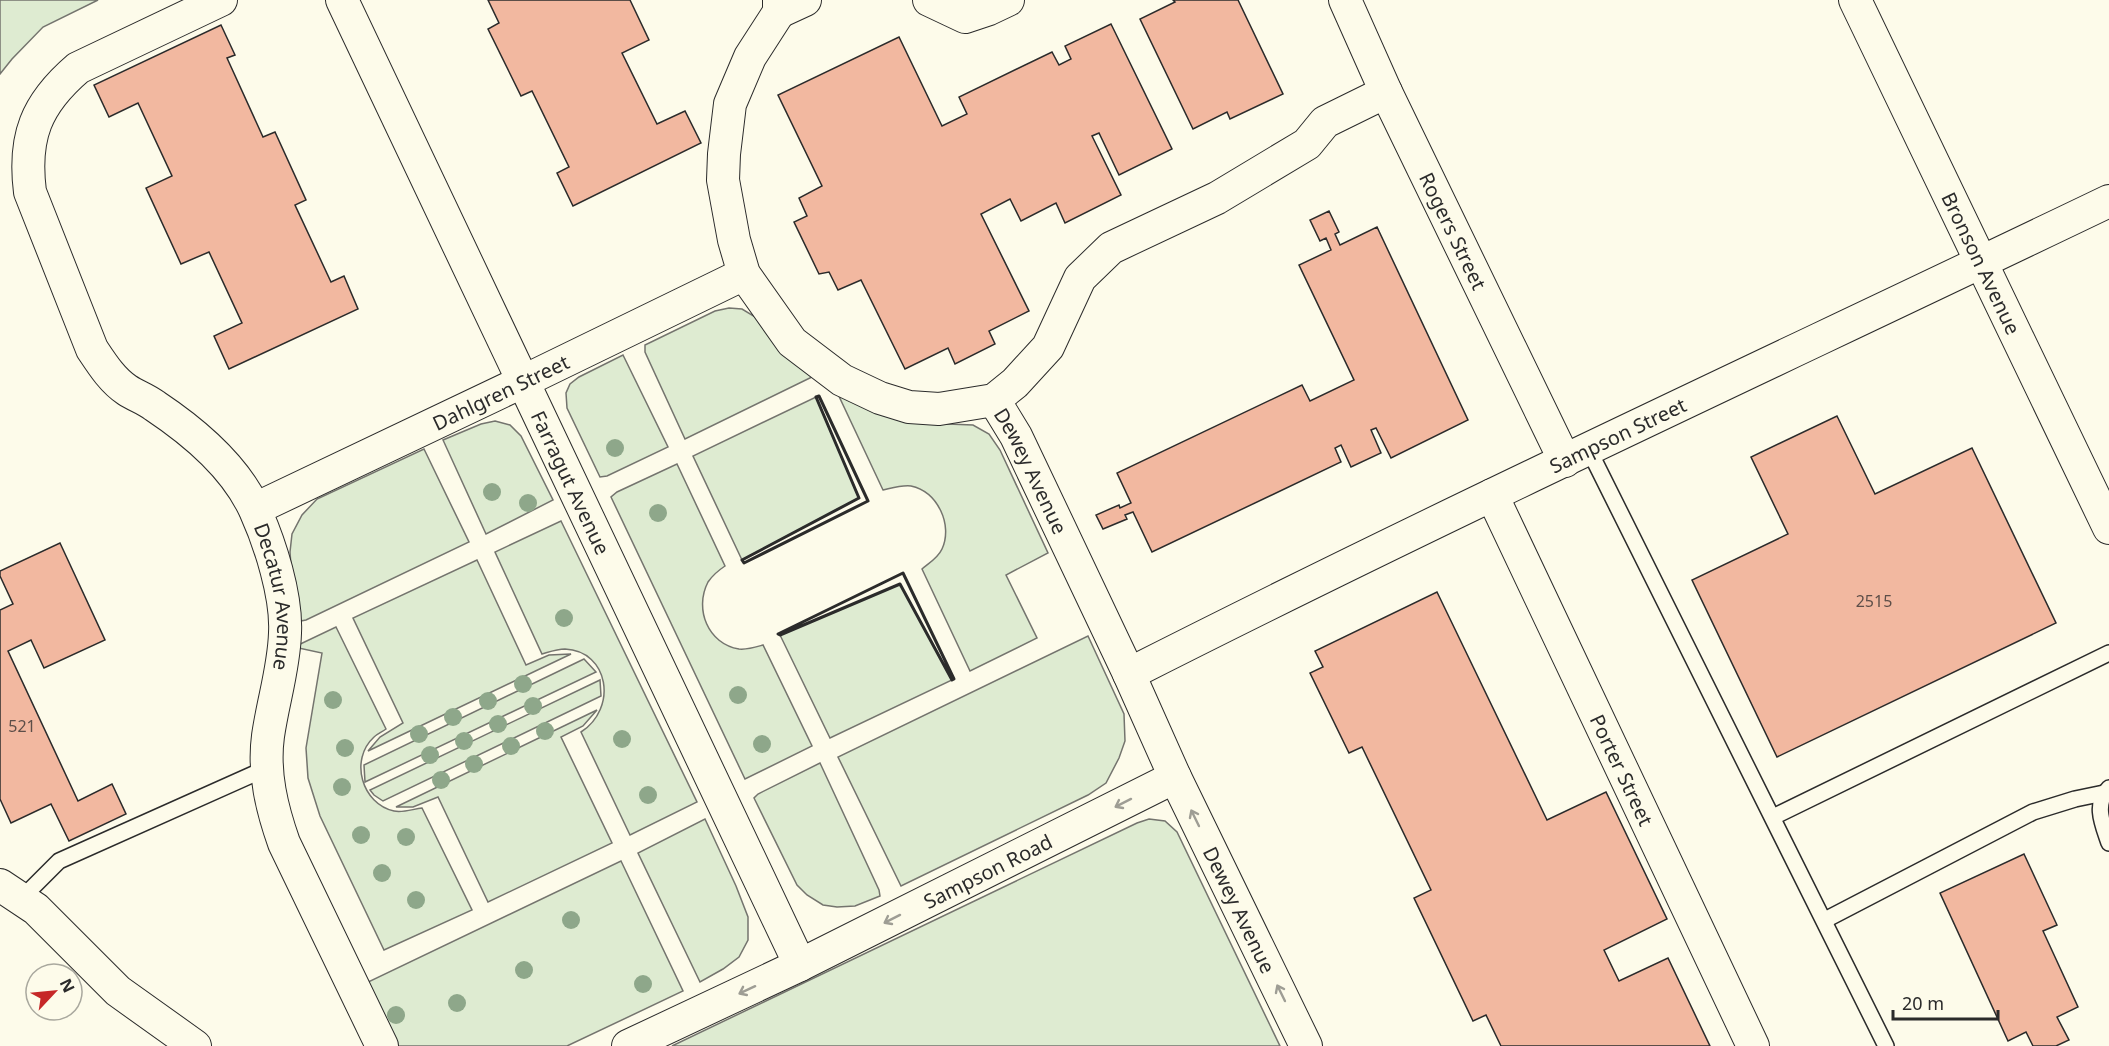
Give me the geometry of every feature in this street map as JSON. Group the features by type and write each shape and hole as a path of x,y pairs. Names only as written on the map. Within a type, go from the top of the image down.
{"street":[{"name":"Decatur Avenue","path":"221,0 78,68 58,85 44,105 29,142 27,166 30,192 92,349 106,371 126,389 153,404 206,444 236,479 255,509 280,581 285,632 283,668 268,737 267,768 273,812 284,843 382,1046"},
{"name":"Farragut Avenue","path":"342,0 800,965"},
{"path":"929,0 966,17 1008,0"},
{"name":"Rogers Street","path":"1346,0 1386,92 1577,455"},
{"name":"Bronson Avenue","path":"1855,0 2109,527"},
{"name":"Dewey Avenue","path":"788,4 750,57 730,104 723,154 723,180 734,240 744,274 792,342 842,380 880,398 909,407 939,410 994,400 1016,436 1129,674 1175,777 1306,1046"},
{"path":"994,400 1015,383 1048,347 1080,278 1111,248 1217,198 1307,144 1325,122 1386,92"},
{"name":"Sampson Street","path":"1129,674 1492,495 2109,201"},
{"name":"Dahlgren Street","path":"255,509 744,274"},
{"name":"Porter Street","path":"1492,495 1753,1046"},
{"name":"Sampson Road","path":"800,965 1175,777"},
{"path":"11,892 36,909 118,991 195,1046"},
{"path":"628,1046 800,965"}],"lane":[{"path":"1577,455 1773,817 1886,1046"},
{"path":"1773,817 2109,653"},
{"path":"11,892 59,861 267,768"},
{"path":"1825,920 2033,812 2107,791"},
{"path":"2107,791 2099,813 2109,843"}],"green space":[{"path":"0,0 98,0 43,27 0,74"},
{"path":"729,308 742,309 757,318 814,376 685,439 645,352 645,345 715,311"},
{"path":"623,355 668,447 607,476 600,477 567,408 566,393 570,384 579,377"},
{"path":"837,392 922,423 973,425 989,434 1000,450 1048,553 1006,575 1037,638 970,671 922,569 936,558 945,540 946,530 941,511 936,502 921,489 900,486 883,490"},
{"path":"816,397 859,498 742,560 693,456"},
{"path":"495,421 510,425 521,436 553,500 486,534 443,440 481,424"},
{"path":"424,449 469,542 306,620 295,622 290,552 292,534 302,515 317,499"},
{"path":"677,464 725,566 708,582 704,592 703,614 707,624 712,633 728,646 742,649 763,645 812,746 745,779 611,497"},
{"path":"561,521 697,802 630,835 581,732 593,722 604,696 599,670 591,659 580,652 562,649 542,654 495,552"},
{"path":"477,560 526,665 549,655 571,654 368,751 380,737 403,723 353,618"},
{"path":"900,584 952,680 830,738 780,635"},
{"path":"336,627 386,729 366,746 362,757 361,769 367,791 383,807 394,811 422,808 472,910 384,950 320,816 308,778 306,748 322,653 294,647"},
{"path":"1088,636 1124,714 1125,741 1106,783 1088,795 901,886 838,757"},
{"path":"584,659 596,672 365,782 364,765"},
{"path":"600,680 601,696 383,801 370,790"},
{"path":"597,710 583,726 561,737 612,843 488,902 438,797 413,807 396,807"},
{"path":"820,763 879,890 880,896 855,906 823,905 807,895 797,885 754,798"},
{"path":"705,819 748,917 748,940 739,957 700,982 638,853"},
{"path":"1149,819 1165,821 1177,832 1280,1046 672,1046 1137,823"},
{"path":"621,861 683,991 567,1046 397,1046 366,983"}],"building":[{"path":"488,0 630,0 649,40 622,53 657,124 685,111 701,143 573,206 557,173 569,167 532,91 521,96 488,29 499,23"},
{"path":"1173,0 1238,0 1283,94 1230,119 1227,112 1193,129 1140,19 1175,2"},
{"path":"1111,24 1172,149 1119,175 1099,133 1092,136 1121,195 1065,223 1056,203 1021,221 1010,199 981,214 1029,311 989,331 995,344 955,364 948,348 905,369 861,280 838,290 829,272 819,274 794,222 807,216 799,198 822,186 778,95 899,37 942,126 967,114 959,97 1052,52 1059,65 1071,59 1065,46"},
{"path":"221,25 235,55 227,58 263,137 275,132 306,200 295,205 331,282 344,276 358,309 229,369 214,336 242,323 209,252 181,264 146,188 172,176 138,103 109,117 94,85"},
{"path":"1329,211 1339,232 1335,234 1340,245 1377,227 1468,420 1391,458 1376,428 1371,430 1381,453 1351,467 1341,445 1335,448 1341,462 1152,552 1133,512 1125,515 1127,519 1103,529 1096,515 1119,505 1120,508 1131,503 1117,473 1302,385 1310,401 1354,380 1299,265 1331,250 1326,238 1320,241 1310,220"},
{"path":"1837,416 1875,494 1972,448 2056,623 1777,757 1692,580 1788,534 1751,457"},
{"path":"60,543 105,640 44,668 31,640 8,651 78,801 112,784 126,814 69,841 51,804 11,823 0,799 0,610 13,604 0,576 0,571"},
{"path":"1437,592 1547,820 1606,792 1667,919 1604,950 1619,981 1668,958 1710,1046 1501,1046 1486,1015 1473,1021 1414,898 1431,890 1362,747 1349,753 1310,673 1323,667 1315,651"},
{"path":"2024,854 2057,925 2043,931 2078,1007 2057,1017 2069,1040 2056,1046 2033,1046 2026,1032 2008,1041 1940,893"}],"wall":[{"path":"819,396 868,501 744,563 742,560 859,498 816,397 819,396"},
{"path":"903,573 954,679 952,680 900,584 778,634 903,573"}]}
